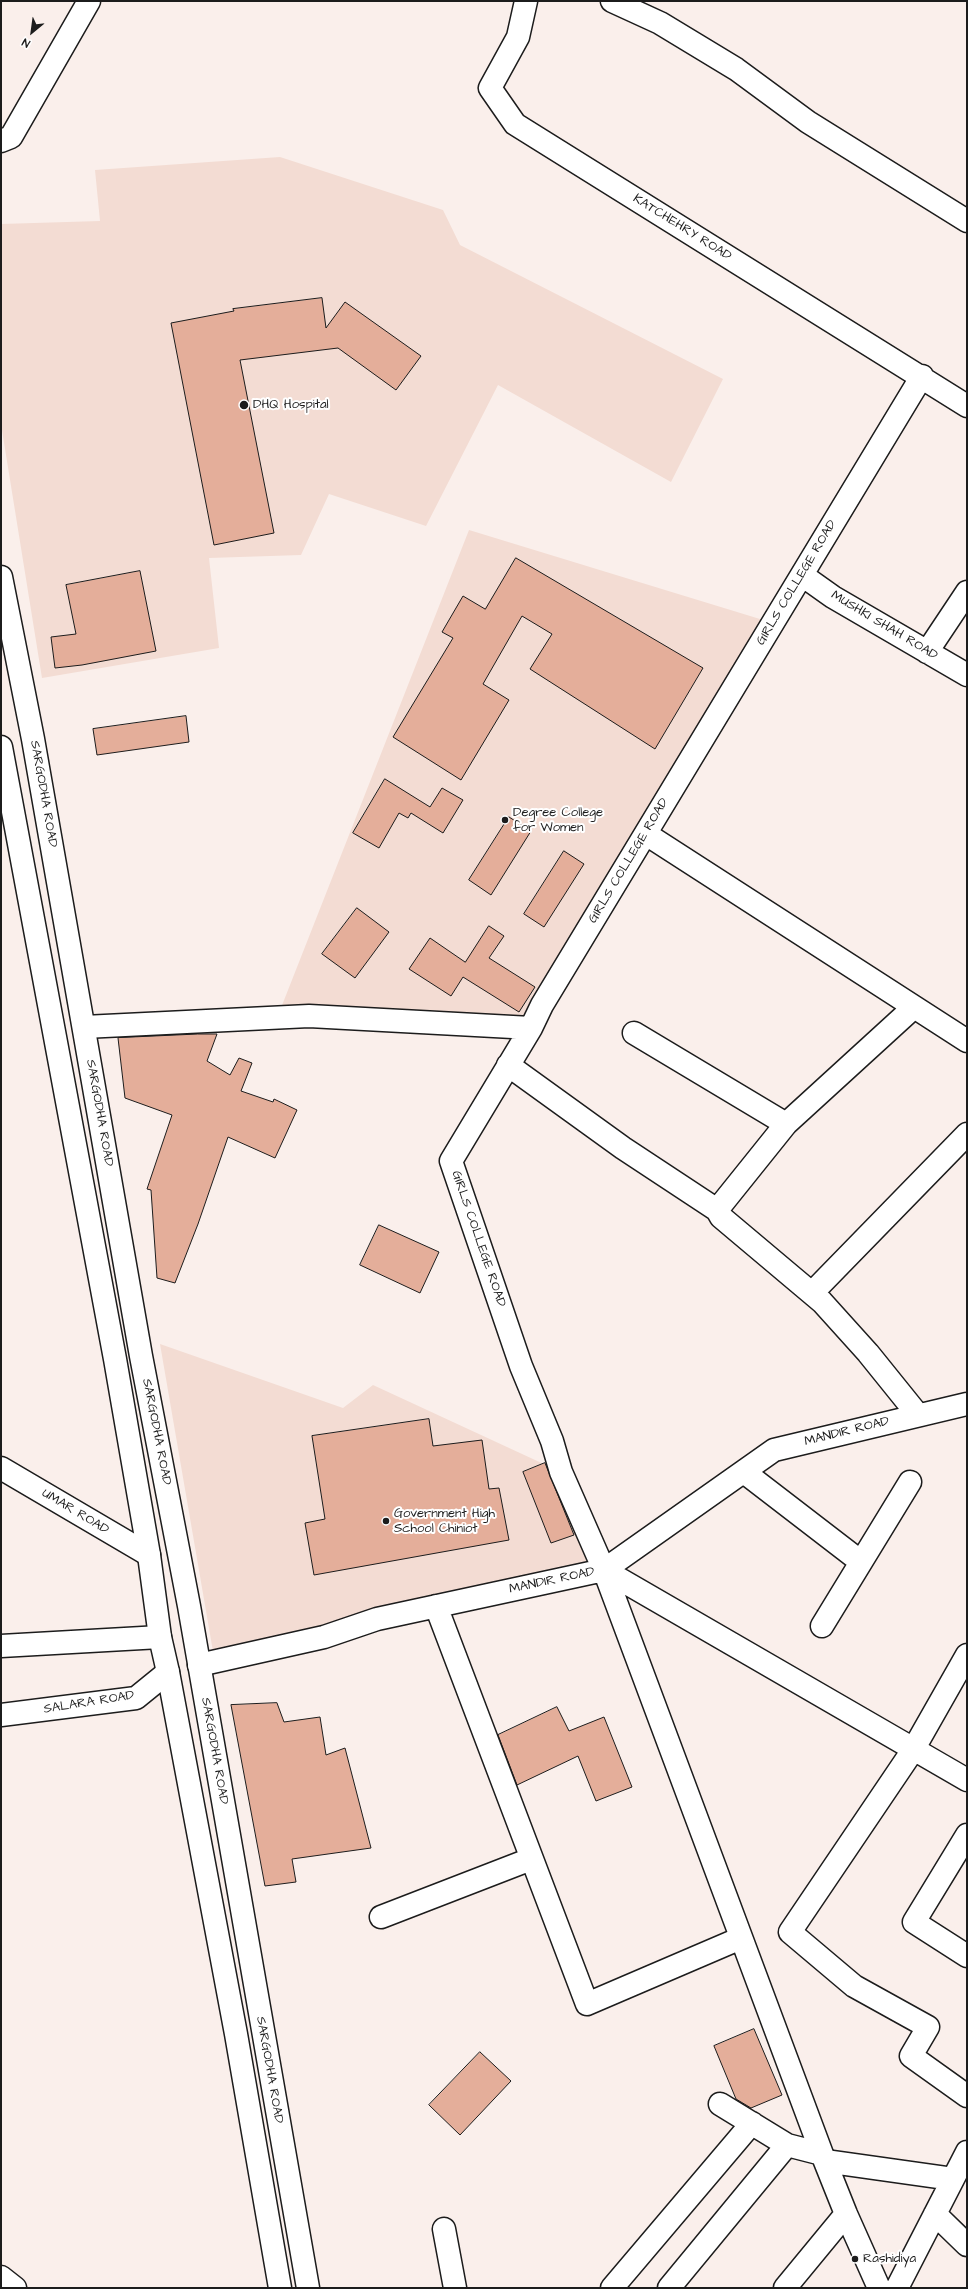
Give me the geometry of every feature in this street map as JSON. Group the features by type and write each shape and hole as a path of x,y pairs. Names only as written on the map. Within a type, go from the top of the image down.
{"main road":[{"path":"1,141 11,137 89,1"},
{"name":"KATCHEHRY ROAD","path":"526,1 518,37 490,88 515,124 922,376 967,406"},
{"path":"612,1 660,23 711,54 736,70 808,122 967,221"},
{"name":"GIRLS COLLEGE ROAD","path":"878,2288 824,2158 604,1570 561,1472 552,1441 521,1366 451,1161 531,1028 542,1006 922,376"},
{"name":"MUSHKI SHAH ROAD","path":"802,575 832,597 967,675"},
{"name":"SARGODHA ROAD","path":"1,577 33,739 141,1356 199,1665 261,2027 308,2288"},
{"path":"927,652 967,592"},
{"path":"1,746 33,739"},
{"name":"SARGODHA ROAD","path":"1,746 115,1359 149,1555 160,1636 236,2034 280,2288"},
{"path":"646,834 913,1008 967,1041"},
{"path":"717,1210 786,1124 913,1008"},
{"path":"84,1027 309,1016 531,1028"},
{"path":"634,1033 786,1124"},
{"path":"508,1065 623,1148 717,1210 721,1217 812,1293 868,1353 918,1415"},
{"path":"812,1293 967,1134"},
{"path":"78,1159 107,1155"},
{"path":"115,1359 141,1356"},
{"name":"MANDIR ROAD","path":"199,1665 324,1636 377,1619 604,1570 774,1450 967,1404"},
{"name":"UMAR ROAD","path":"1,1468 149,1555"},
{"path":"744,1472 861,1562"},
{"path":"822,1626 910,1482"},
{"path":"604,1570 967,1780"},
{"path":"436,1606 587,2004 741,1938"},
{"path":"1,1646 160,1636"},
{"path":"967,1655 913,1750 790,1932 854,1986 928,2027 911,2056 967,2096"},
{"name":"SALARA ROAD","path":"1,1715 136,1698 168,1672"},
{"path":"967,1835 914,1922 967,1956"},
{"path":"381,1917 531,1859"},
{"path":"236,2034 261,2027"},
{"path":"720,2104 787,2144 824,2158 953,2179"},
{"path":"612,2288 752,2123"},
{"path":"669,2288 787,2144"},
{"path":"897,2288 967,2152"},
{"path":"785,2288 846,2214"},
{"path":"935,2214 967,2245"},
{"path":"444,2229 455,2288"},
{"path":"1,2277 15,2288"}],"shaded area":[{"name":"DHQ Hospital","path":"280,157 443,210 460,245 723,379 671,482 498,385 426,526 329,494 301,555 209,558 219,648 42,678 1,424 1,224 100,221 95,170"},
{"name":"Degree College for Women","path":"469,530 773,623 531,1028 277,1018"},
{"name":"Government High School Chiniot","path":"160,1344 343,1408 373,1385 561,1472 604,1570 216,1669"}],"building":[{"path":"322,298 326,328 345,302 421,356 396,390 338,348 240,360 274,533 214,545 171,323 234,311 233,309"},
{"path":"516,558 703,668 655,749 530,669 552,634 522,616 483,684 509,700 461,780 393,737 453,638 442,632 463,596 485,609"},
{"path":"140,571 156,651 82,665 55,668 51,637 76,634 66,585"},
{"path":"186,716 189,742 97,755 93,729"},
{"path":"385,779 430,807 442,788 463,800 443,833 411,813 408,818 399,813 379,848 353,833"},
{"path":"509,817 531,831 491,895 469,880"},
{"path":"564,851 584,864 544,927 524,914"},
{"path":"357,908 389,932 355,978 322,954"},
{"path":"489,926 504,936 489,958 535,987 519,1012 463,977 451,996 409,969 430,938 465,962"},
{"path":"217,1034 207,1061 230,1075 239,1058 252,1063 241,1091 273,1102 274,1099 297,1110 275,1158 228,1137 198,1224 175,1283 157,1278 151,1190 147,1189 172,1115 125,1098 118,1038"},
{"path":"379,1225 439,1252 420,1293 360,1265"},
{"path":"429,1419 433,1446 482,1440 489,1489 499,1488 509,1540 314,1575 305,1523 325,1519 312,1436"},
{"path":"545,1463 574,1535 551,1543 523,1472"},
{"path":"277,1703 284,1722 320,1717 326,1755 345,1748 371,1848 292,1859 296,1882 265,1886 231,1705"},
{"path":"557,1707 569,1731 604,1717 632,1787 596,1801 578,1756 517,1785 498,1735"},
{"path":"754,2029 782,2095 751,2108 736,2099 714,2046"},
{"path":"480,2052 511,2081 460,2135 429,2105"}],"place":[{"name":"DHQ Hospital","path":"244,405"},
{"name":"Degree College for Women","path":"505,820"},
{"name":"Government High School Chiniot","path":"386,1521"},
{"name":"Rashidiya","path":"855,2259"}]}
